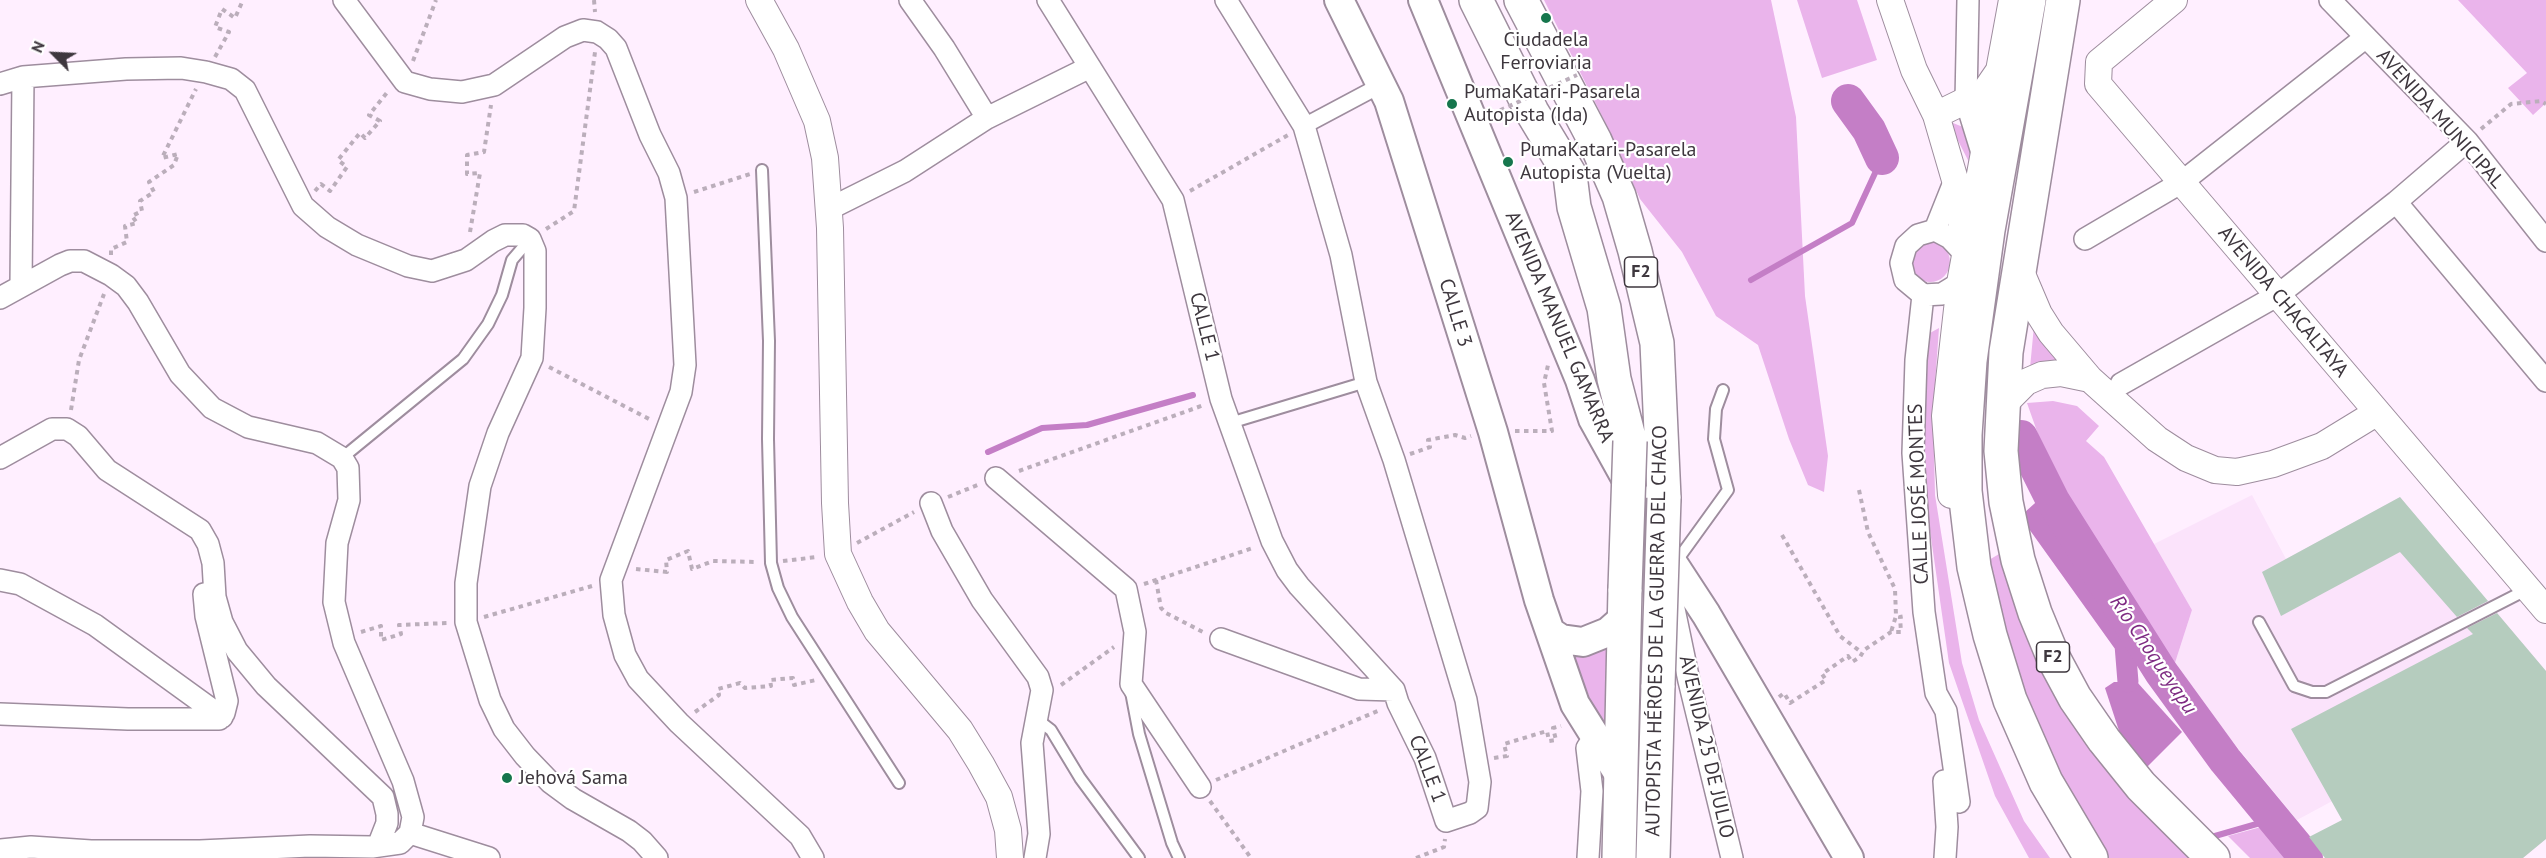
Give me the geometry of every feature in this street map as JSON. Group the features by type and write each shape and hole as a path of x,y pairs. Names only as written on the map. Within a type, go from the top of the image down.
{"highway":[{"name":"AUTOPISTA HÉROES DE LA GUERRA DEL CHACO","path":"1476,0 1532,112 1570,175 1575,207 1604,309 1614,379 1630,441 1619,858"},
{"name":"AUTOPISTA HÉROES DE LA GUERRA DEL CHACO","path":"1521,0 1595,141 1619,196 1657,343 1664,498 1653,858"},
{"path":"2029,0 1988,230 1970,361 1965,435 1965,491 1974,567 1990,635 2010,700 2046,782 2091,858"},
{"name":"F2","path":"2063,0 2018,266 2006,352 2001,451 2006,502 2013,537 2035,613 2054,659 2075,698 2141,786 2213,858"}],"main road":[{"name":"CALLE 3","path":"1339,0 1389,101 1486,409 1539,600 1575,704 1620,776"},
{"name":"AVENIDA MANUEL GAMARRA","path":"1423,0 1580,380 1593,419 1674,565 1706,614 1849,858"},
{"path":"1552,633 1561,639 1583,642 1608,632 1625,603"}],"street":[{"path":"344,0 405,82 430,89 454,91 494,85 565,37 583,30 597,32 616,48 650,135 669,173 676,198 685,364 681,392 611,580 614,615 625,655 638,679 679,723 800,836 813,858"},
{"path":"759,0 786,49 817,121 825,158 829,209 838,554 860,602 877,631 960,730 981,764 999,797 1008,830 1010,858"},
{"path":"910,0 944,48 987,118"},
{"name":"CALLE 1","path":"1048,0 1173,200 1221,399 1272,542 1287,570 1299,586 1396,696 1425,758 1446,821 1470,813 1477,808 1480,782 1466,700 1394,460 1366,382 1341,255 1304,126 1226,0"},
{"path":"1890,0 1914,70 1936,115 1955,180 1965,254"},
{"path":"1968,0 1966,102 1984,157"},
{"path":"1980,593 1952,514 1945,416 1960,283 2012,0"},
{"name":"AVENIDA MUNICIPAL","path":"2331,0 2467,141 2546,241"},
{"name":"AVENIDA CHACALTAYA","path":"2175,1 2099,62 2098,84 2546,610"},
{"path":"2085,239 2182,182 2366,37"},
{"path":"829,209 905,171 987,118 1090,67"},
{"path":"0,84 23,77 126,69 181,68 231,79 245,90 303,206 327,227 357,245 408,266 432,271 466,260 505,235 523,235 530,238 535,251 532,358 498,433 480,486 466,583 466,622 490,700 504,729 525,756 550,782 573,799 629,831 642,841 657,858"},
{"path":"1936,115 1985,91 1998,72"},
{"path":"21,286 23,77"},
{"path":"1304,126 1381,85"},
{"path":"2121,384 2278,295 2396,202 2467,141"},
{"path":"1935,230 1955,180"},
{"path":"2396,202 2546,381"},
{"path":"1960,283 1942,294 1923,294 1905,280 1901,263 1906,246 1918,235 1935,230 1950,238 1965,254"},
{"path":"0,298 70,261 84,261 111,274 126,286 138,302 180,374 212,408 248,427 317,443 342,458 348,468 349,500 337,543 334,602 344,643 403,781 413,817 410,833 400,843 378,846 92,855 31,847 0,850"},
{"path":"2018,266 2039,314 2051,333 2090,379 2157,439 2186,458 2215,470 2237,471 2273,464 2322,446 2376,413"},
{"name":"CALLE JOSÉ MONTES","path":"1923,294 1916,360 1913,453 1924,612 1936,693 1947,827 1944,858"},
{"path":"2002,406 2026,382 2042,375 2061,374 2090,379"},
{"path":"0,458 52,429 67,429 78,436 107,470 200,530 208,544 213,563 213,583 222,622 237,651 266,686 383,797 387,823 378,846"},
{"path":"996,478 1126,589 1136,632 1131,684 1200,787"},
{"path":"931,503 942,531 982,600 1038,677 1042,690 1032,743 1040,834 1035,858"},
{"name":"AVENIDA 25 DE JULIO","path":"1674,565 1674,609 1732,858"},
{"path":"0,580 20,584 95,625 222,717"},
{"path":"213,583 205,590 203,601 227,701 222,717"},
{"path":"1221,639 1359,688 1396,696"},
{"name":"CALLE JOSÉ MONTES","path":"1936,693 1946,711 1959,802"},
{"path":"0,714 191,720 213,720 222,717"},
{"path":"1588,858 1592,791 1587,748 1592,730"},
{"path":"410,833 489,858"}],"lane":[{"path":"762,170 769,341 768,439 771,563 778,588 792,617 899,783"},
{"path":"342,458 463,359 488,324 502,295 512,260 530,238"},
{"path":"1230,423 1366,382"},
{"path":"1674,565 1728,490 1714,439 1716,409 1723,390"},
{"path":"2259,622 2294,686 2312,692 2326,692 2528,588"},
{"path":"1131,684 1131,700 1139,734 1172,843 1179,858"},
{"path":"1038,720 1051,730 1080,778 1139,858"}],"path":[{"path":"67,429 79,360 111,274 111,249 127,242 125,226 137,223 132,216 142,211 140,201 154,192 149,182 174,165 178,153 162,158 184,111 229,32 214,27 222,9 236,18 243,0"},
{"path":"303,206 321,184 330,191 347,167 338,160 360,133 365,138 380,121 369,115 389,90 396,97 405,82 436,0"},
{"path":"530,238 574,211 597,32 594,0"},
{"path":"1492,114 1577,75"},
{"path":"466,260 480,173 467,174 467,155 484,152 494,85"},
{"path":"2467,141 2511,104 2541,101 2546,104"},
{"path":"1173,200 1304,126"},
{"path":"676,198 762,170"},
{"path":"532,358 668,429"},
{"path":"1511,431 1551,431 1544,383 1550,359"},
{"path":"713,561 771,563 838,554 931,503 1221,399"},
{"path":"1394,460 1430,447 1428,440 1455,435 1465,438 1481,434"},
{"path":"1859,490 1868,532 1894,589 1896,616 1891,632"},
{"path":"1782,535 1840,636 1861,652"},
{"path":"1126,589 1272,542"},
{"path":"1156,580 1161,608 1166,614 1221,639"},
{"path":"1773,700 1784,693 1790,703 1826,680 1822,674 1848,656 1852,662 1860,657 1861,652 1891,632 1901,632 1900,617 1924,612"},
{"path":"344,643 359,642 360,632 381,626 381,640 401,634 399,625 466,622"},
{"path":"1038,720 1056,689 1136,632"},
{"path":"679,723 719,695 718,689 740,683 745,688 771,686 770,680 793,678 794,685 829,677"},
{"path":"1251,858 1200,787 1396,696"},
{"path":"1477,764 1488,762 1485,750 1491,748 1494,759 1507,756 1504,744 1547,731 1549,741 1556,740 1552,728 1561,726 1564,734 1592,730"},
{"path":"1416,858 1444,847 1446,821"}],"shaded area":[{"path":"1544,0 1771,0 1796,117 1805,296 1828,456 1824,492 1808,485 1789,439 1758,345 1716,316 1682,252 1640,199 1604,120"},
{"path":"1797,0 1857,0 1877,60 1822,78"},
{"path":"2458,0 2546,0 2546,103 2533,115 2508,88 2527,73"},
{"path":"1948,121 1963,127 1972,153 1972,168"},
{"path":"1930,242 1944,248 1950,262 1944,276 1930,282 1916,276 1910,262 1916,248"},
{"path":"2035,315 2065,359 2030,368"},
{"path":"1939,328 1933,412 1935,495 1962,663 1979,720 2024,821 2050,858 2029,858 1995,796 1949,663 1921,468 1921,409 1930,333"},
{"path":"2053,401 2077,406 2099,426 2086,441 2104,457 2192,610 2173,669 2070,505 2045,454 2027,403"},
{"path":"2252,495 2286,559 2400,497 2546,671 2546,686 2297,820 2173,669 2192,610 2154,544"},
{"path":"1999,554 2021,621 2050,686 2109,771 2194,858 2109,858 2059,775 2018,679 1989,560"},
{"path":"1608,646 1606,725 1602,725 1572,652"},
{"path":"2114,682 2137,682 2182,732 2144,770 2124,746 2105,688"},
{"path":"2283,821 2312,858 2250,858 2228,836"}],"building":[{"path":"2400,497 2488,601 2457,617 2400,552 2281,616 2262,572"},
{"path":"2497,613 2546,671 2546,839 2523,858 2325,858 2309,837 2342,820 2291,729 2473,634 2467,628"}],"waterway":[{"name":"Río Choqueyapu","path":"1848,101 1869,130 1882,158"},
{"path":"1751,280 1852,223 1882,158"},
{"path":"988,452 1042,428 1087,425 1193,395"},
{"name":"Río Choqueyapu","path":"2021,437 2053,501 2161,672 2225,760 2306,858"},
{"path":"2053,501 2034,518 2125,645 2128,682"},
{"path":"2208,838 2274,819"}],"place":[{"name":"Ciudadela Ferroviaria","path":"1546,18"},
{"name":"PumaKatari-Pasarela Autopista (Ida)","path":"1452,104"},
{"name":"PumaKatari-Pasarela Autopista (Vuelta)","path":"1508,162"},
{"name":"Jehová Sama","path":"507,778"}]}
